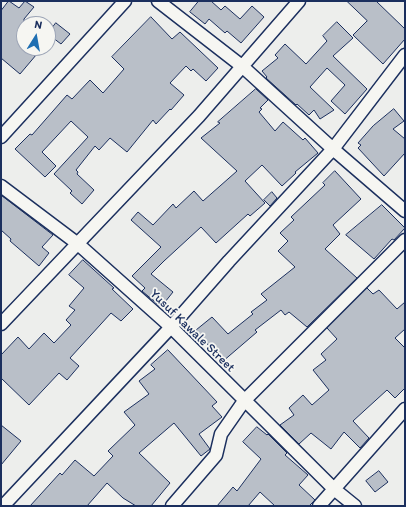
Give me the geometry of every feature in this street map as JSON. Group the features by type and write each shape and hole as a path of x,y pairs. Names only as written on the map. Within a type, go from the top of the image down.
{"street":[{"path":"1,137 125,1"},
{"path":"158,1 243,67 333,149 405,211"},
{"path":"1,324 78,244 243,67 299,1"},
{"path":"3,506 171,327 229,261 333,149 405,55"},
{"name":"Yusuf Kawale Street","path":"1,186 78,244 171,327 334,489 355,506"},
{"path":"172,506 216,455 221,434 244,401 405,240"},
{"path":"320,506 405,409"}],"building":[{"path":"9,1 19,8 25,1 34,7 26,16 16,16 16,56 35,56 20,74 1,58 1,11"},
{"path":"199,1 211,1 221,10 225,6 240,19 252,6 264,17 241,43 227,31 225,33 209,19 205,24 190,12"},
{"path":"347,1 376,1 405,29 405,39 383,64 353,35 367,21"},
{"path":"151,17 172,39 180,32 218,68 206,81 193,69 191,71 186,66 170,83 184,95 156,124 153,120 127,152 110,138 99,150 95,146 76,170 78,172 77,174 94,190 82,204 70,193 72,191 54,174 88,137 71,121 42,152 56,166 45,177 15,149 30,134 32,135 67,95 72,99 90,80 103,93 124,69 112,57"},
{"path":"337,22 353,38 333,56 367,89 345,114 331,101 345,85 327,68 310,87 334,110 320,119 314,110 309,115 297,104 296,105 266,78 267,77 262,71 278,58 275,55 285,44 306,64 327,41 323,36"},
{"path":"56,23 70,34 61,44 56,40"},
{"path":"256,89 268,100 260,108 262,109 259,112 275,131 283,122 303,140 305,138 318,153 295,172 296,173 282,186 262,165 245,181 265,203 250,216 248,214 216,243 201,227 151,274 173,292 161,307 142,291 145,288 132,276 161,247 131,220 138,212 153,225 173,204 176,208 194,191 203,201 237,171 201,138 220,123 218,122"},
{"path":"394,109 404,121 393,129 405,139 405,153 384,176 358,148 361,145 358,143 373,126"},
{"path":"335,171 361,199 333,225 340,234 325,249 357,278 307,327 289,312 285,315 281,310 255,330 257,332 222,362 196,330 212,317 228,334 253,314 251,312 267,300 261,294 295,267 278,251 288,241 280,233 294,220 291,217 325,185 323,183"},
{"path":"272,192 277,198 270,206 264,200"},
{"path":"1,195 53,235 42,247 49,253 39,266 10,241 11,239 1,230"},
{"path":"382,205 405,228 394,240 392,239 374,259 346,235"},
{"path":"83,260 114,288 112,289 133,309 121,321 111,313 70,358 79,366 67,380 59,373 29,405 1,378 1,355 18,337 29,349 44,333 54,343 71,325 66,320 75,310 69,306 84,288 69,275"},
{"path":"367,288 373,294 379,290 397,309 405,302 405,329 395,338 405,348 405,388 395,398 387,390 353,421 369,438 360,448 344,432 331,449 311,433 299,444 280,425 294,415 289,408 303,395 312,405 329,390 313,370 326,360 321,354 337,339 327,328"},
{"path":"168,350 217,402 212,406 222,417 199,434 210,449 201,456 174,423 139,453 170,483 151,506 136,506 123,498 107,483 87,506 30,506 60,473 62,475 75,460 94,476 113,456 108,451 135,425 124,412 149,394 139,381 155,369 151,365"},
{"path":"1,425 21,441 1,465"},
{"path":"257,427 267,435 268,434 287,453 285,455 308,475 299,485 315,500 309,506 275,506 260,492 248,506 217,506 233,487 237,491 261,459 243,442"},
{"path":"379,471 388,482 375,492 366,481"}]}
